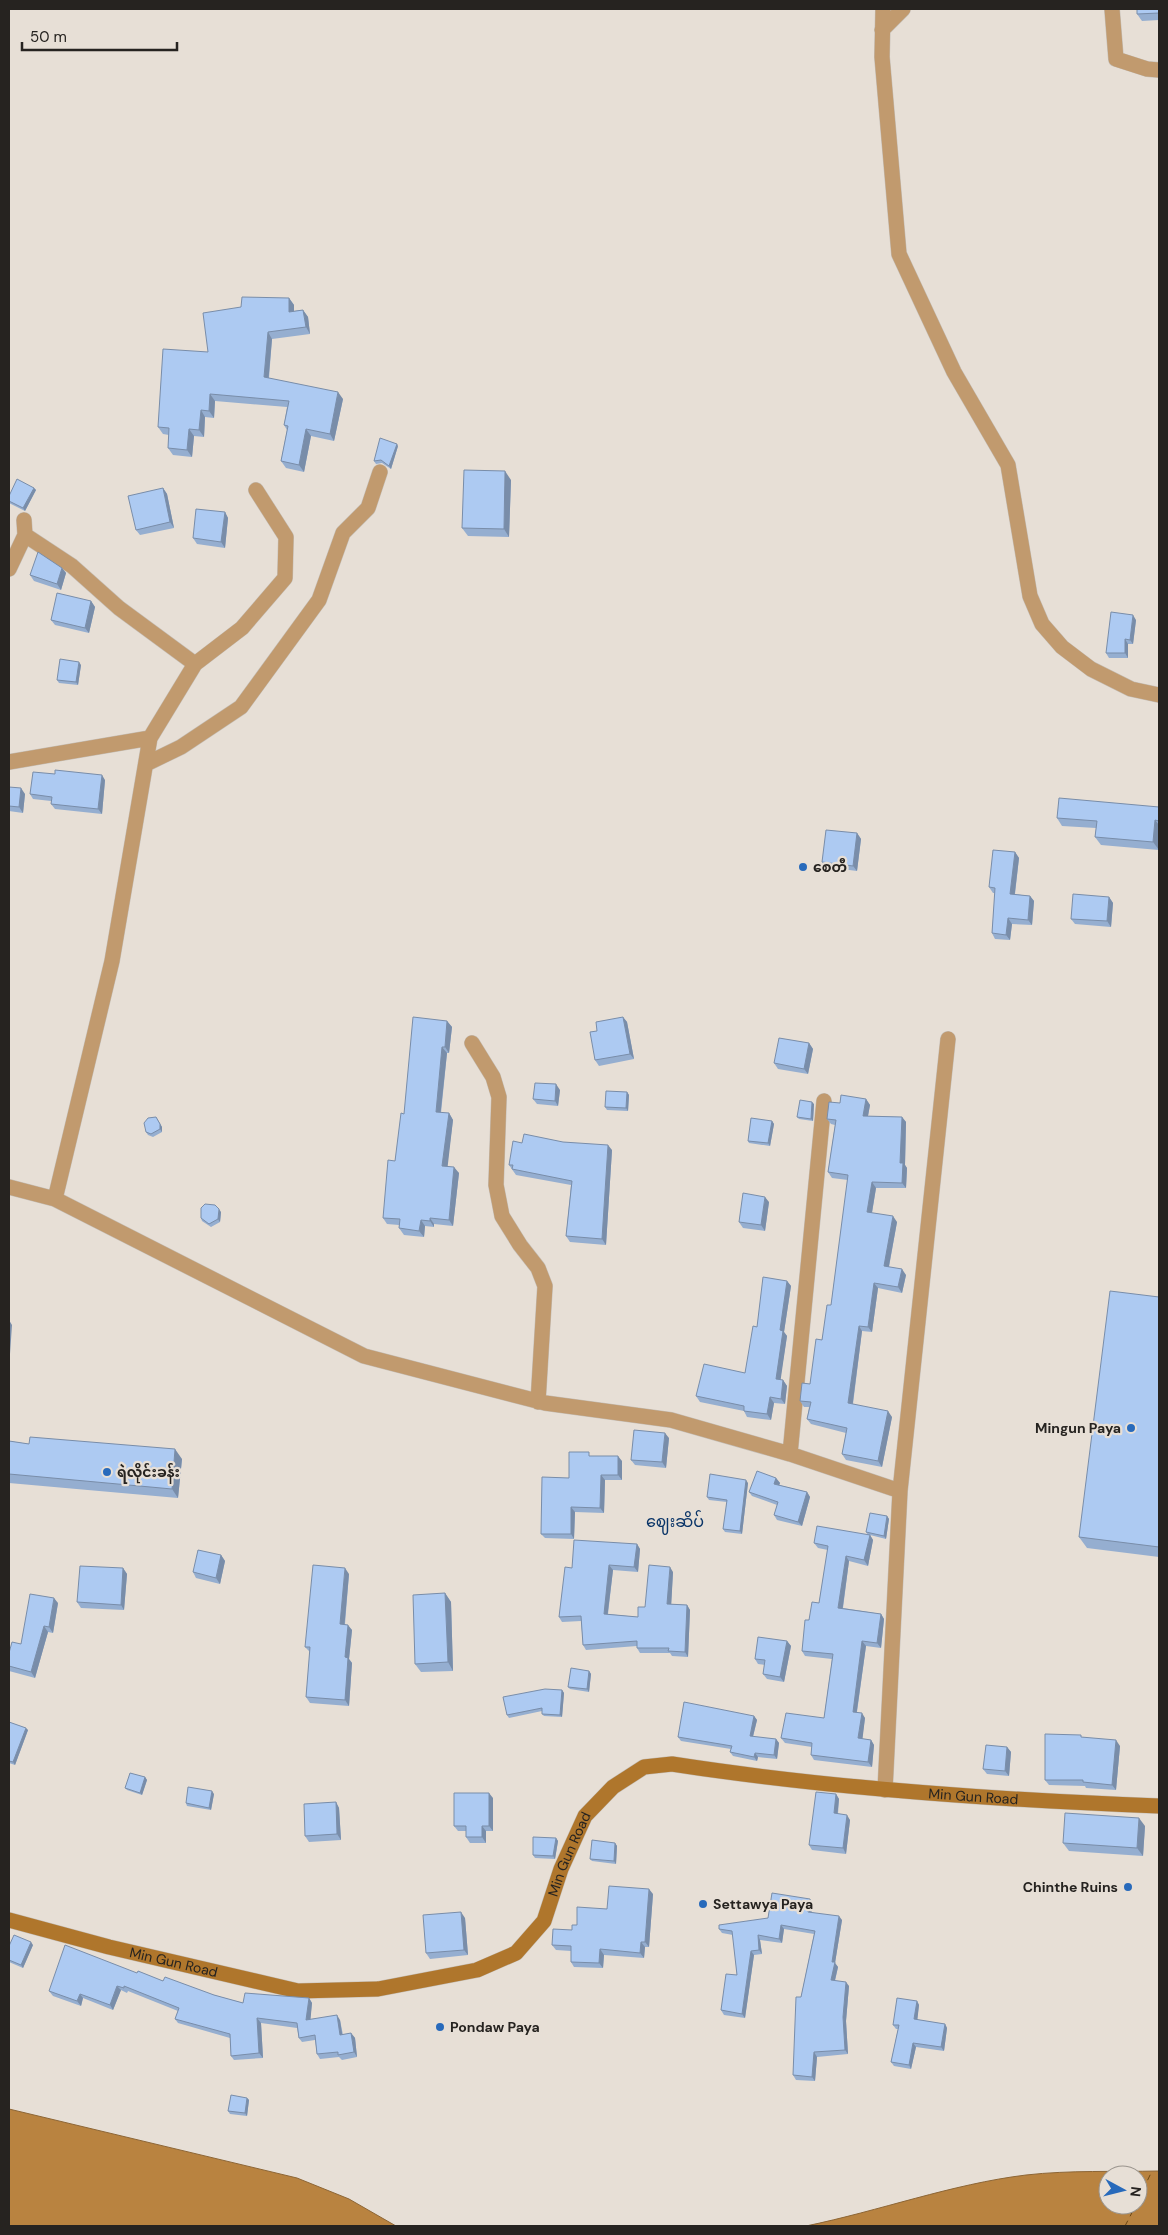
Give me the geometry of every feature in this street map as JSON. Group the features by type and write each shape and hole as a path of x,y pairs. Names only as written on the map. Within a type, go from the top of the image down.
{"street":[{"path":"883,9 882,57 899,254 954,372 1008,465 1030,596 1042,624 1062,647 1091,669 1131,689 1159,695"},
{"path":"882,30 904,9"},
{"path":"1112,9 1116,59 1147,70 1159,70"},
{"path":"146,764 181,747 241,707 319,600 343,533 368,508 380,472"},
{"path":"55,1199 112,961 150,738 195,664 242,628 285,578 286,537 256,490"},
{"path":"9,570 24,528 72,566 119,608 195,664"},
{"path":"9,762 150,738"},
{"path":"885,1790 900,1491 948,1039"},
{"path":"472,1043 493,1077 499,1097 496,1185 502,1216 520,1245 538,1268 545,1286 538,1402"},
{"path":"790,1454 824,1100"},
{"path":"9,1187 55,1199 364,1356 538,1402 671,1420 790,1454 900,1491"},
{"name":"Min Gun Road","path":"9,1920 109,1947 298,1992 378,1989 477,1970 516,1953 544,1921 561,1869 585,1816 613,1787 644,1767 672,1764 885,1790 1011,1800 1159,1806"}],"shaded area":[{"path":"9,2109 297,2178 349,2199 396,2226 9,2226"},
{"path":"1148,2171 1159,2171 1159,2226 806,2226 998,2179 1059,2172 1098,2172 1098,2215 1148,2215"}],"building":[{"path":"1137,9 1159,9 1159,13 1137,14"},
{"path":"242,297 289,298 289,312 303,310 306,327 268,332 264,377 338,392 330,434 306,429 299,465 281,461 288,426 284,425 289,401 210,394 209,411 201,410 199,430 189,429 187,450 168,448 169,428 158,427 163,349 208,352 203,313 241,307"},
{"path":"380,438 397,444 389,466 381,460 374,461"},
{"path":"464,470 505,471 504,529 462,528"},
{"path":"17,479 34,488 23,508 9,501 9,496"},
{"path":"163,488 170,522 136,530 128,496"},
{"path":"196,509 225,512 221,542 193,538"},
{"path":"38,552 62,568 57,584 30,575"},
{"path":"57,593 91,601 85,628 51,620"},
{"path":"1111,612 1133,615 1130,640 1125,639 1125,653 1106,653"},
{"path":"60,659 79,662 76,682 57,680"},
{"path":"55,770 102,775 98,809 51,804 52,797 30,794 33,772 55,774"},
{"path":"9,787 21,788 19,807 9,806"},
{"path":"1059,798 1159,807 1159,821 1155,820 1153,842 1095,837 1097,821 1057,818"},
{"path":"826,830 857,833 853,866 822,862"},
{"path":"993,850 1015,852 1010,894 1030,896 1028,920 1008,918 1006,935 992,933 995,888 989,887"},
{"path":"1073,894 1109,897 1107,921 1071,919"},
{"path":"413,1017 447,1021 445,1047 442,1047 436,1112 449,1113 442,1166 454,1167 449,1220 430,1218 430,1221 421,1220 419,1231 399,1228 400,1219 383,1218 388,1160 395,1161 401,1113 404,1114"},
{"path":"623,1017 630,1054 595,1060 590,1032 597,1031 596,1022"},
{"path":"779,1038 809,1043 804,1069 774,1063"},
{"path":"535,1083 556,1084 555,1101 533,1099"},
{"path":"606,1091 627,1092 626,1108 605,1107"},
{"path":"841,1095 866,1099 863,1116 902,1117 900,1163 903,1163 902,1183 872,1182 867,1212 893,1216 884,1266 902,1269 898,1287 874,1283 868,1327 859,1326 848,1403 888,1411 878,1461 842,1454 847,1428 807,1419 811,1402 800,1401 802,1383 810,1384 816,1339 822,1340 827,1305 831,1305 848,1175 828,1172 836,1120 827,1119 829,1102 840,1103"},
{"path":"800,1100 812,1102 811,1119 797,1117"},
{"path":"156,1117 160,1124 160,1129 151,1134 146,1132 144,1123 148,1118"},
{"path":"751,1118 772,1121 768,1143 748,1141"},
{"path":"524,1134 563,1142 608,1145 602,1239 566,1236 572,1181 512,1169 513,1165 509,1165 513,1141 522,1143"},
{"path":"743,1193 765,1197 761,1225 739,1222"},
{"path":"205,1204 215,1205 219,1209 218,1219 209,1224 201,1218 201,1208"},
{"path":"763,1277 787,1281 780,1330 783,1331 776,1379 783,1380 781,1399 770,1397 767,1414 744,1411 744,1406 696,1396 704,1364 745,1373 753,1326 757,1327"},
{"name":"Mingun Paya","path":"1110,1291 1159,1297 1159,1547 1079,1537"},
{"path":"634,1430 665,1433 662,1462 631,1460"},
{"name":"ရဲလိုင်းခန်း","path":"30,1437 175,1449 172,1489 9,1474 9,1441 29,1444"},
{"path":"569,1452 589,1452 589,1456 618,1456 618,1475 601,1475 600,1508 571,1507 571,1534 541,1534 542,1477 569,1478"},
{"path":"757,1471 776,1478 774,1484 807,1492 798,1522 774,1515 778,1502 749,1492"},
{"path":"710,1474 746,1480 740,1531 723,1529 727,1500 707,1497"},
{"path":"870,1513 887,1516 884,1536 866,1532"},
{"path":"817,1526 870,1535 864,1560 846,1556 838,1608 881,1614 877,1643 862,1641 853,1712 862,1713 858,1738 871,1740 868,1762 811,1755 812,1743 781,1738 786,1713 824,1718 833,1654 802,1651 805,1620 809,1620 812,1602 819,1603 828,1546 814,1543"},
{"path":"574,1540 637,1544 634,1567 609,1565 604,1614 638,1617 638,1607 645,1607 649,1565 670,1567 667,1604 687,1605 685,1652 668,1651 669,1648 637,1648 637,1641 583,1645 581,1616 559,1617 565,1567 572,1568"},
{"path":"198,1550 221,1555 216,1578 193,1572"},
{"path":"313,1565 345,1568 340,1624 348,1625 345,1657 348,1658 345,1700 306,1697 310,1647 305,1647"},
{"path":"80,1566 123,1568 121,1605 77,1602"},
{"path":"445,1593 448,1662 415,1664 413,1595"},
{"path":"30,1594 54,1598 49,1627 44,1626 31,1672 9,1666 9,1653 12,1642 21,1644"},
{"path":"758,1637 787,1641 780,1677 763,1674 765,1660 755,1659"},
{"path":"571,1668 589,1671 587,1689 568,1687"},
{"path":"545,1689 562,1690 560,1715 542,1714 542,1708 507,1715 503,1697"},
{"path":"684,1702 754,1716 750,1736 776,1739 774,1755 755,1753 754,1757 730,1752 732,1746 678,1737"},
{"path":"9,1722 26,1728 13,1762 9,1761"},
{"path":"1045,1734 1081,1735 1081,1737 1116,1740 1112,1785 1083,1782 1083,1780 1045,1780"},
{"path":"986,1745 1007,1747 1005,1771 983,1769"},
{"path":"130,1773 145,1777 140,1793 125,1788"},
{"path":"188,1787 212,1791 209,1808 186,1803"},
{"path":"816,1792 836,1794 834,1813 847,1815 843,1848 809,1845"},
{"path":"454,1793 489,1793 489,1826 482,1826 482,1837 466,1837 466,1826 454,1826"},
{"path":"336,1802 337,1834 305,1836 304,1804"},
{"path":"1065,1813 1139,1818 1137,1848 1063,1843"},
{"path":"533,1837 556,1838 553,1856 533,1855"},
{"path":"592,1840 615,1843 614,1861 590,1859"},
{"path":"609,1886 649,1889 645,1942 641,1942 640,1953 600,1949 599,1963 571,1962 571,1946 552,1945 553,1929 572,1930 572,1925 577,1925 577,1907 607,1909"},
{"path":"772,1893 810,1899 808,1912 839,1916 832,1962 835,1962 831,1980 846,1982 843,2017 845,2050 814,2052 812,2077 793,2075 796,1997 801,1997 815,1931 781,1925 779,1939 758,1935 759,1950 751,1951 742,2014 721,2010 726,1974 737,1975 732,1931 719,1929 719,1925 768,1918"},
{"path":"461,1912 464,1950 426,1953 423,1915"},
{"path":"14,1935 31,1942 21,1965 9,1960 9,1946"},
{"path":"65,1945 137,1973 138,1971 163,1981 165,1977 214,1995 243,2003 245,1993 309,1998 306,2020 337,2015 340,2035 351,2033 354,2052 338,2055 338,2052 317,2054 315,2035 299,2038 297,2023 257,2018 259,2053 231,2056 230,2034 175,2019 179,2008 124,1986 124,1988 117,1986 110,2005 80,1994 77,2001 49,1991"},
{"path":"897,1998 917,2001 914,2019 945,2024 941,2047 913,2043 909,2065 891,2062 899,2025 893,2025"},
{"path":"231,2095 247,2098 245,2113 228,2111"}],"ferry route":[{"path":"1148,2179 1152,2171"},
{"path":"1125,2226 1131,2215"}],"place":[{"name":"စေတီ","path":"803,867"},
{"name":"Mingun Paya","path":"1131,1428"},
{"name":"ရဲလိုင်းခန်း","path":"107,1472"},
{"name":"Chinthe Ruins","path":"1128,1887"},
{"name":"Settawya Paya","path":"703,1904"},
{"name":"Pondaw Paya","path":"440,2027"}],"district":[{"name":"ဈေးဆိပ်","path":"675,1521"}]}
